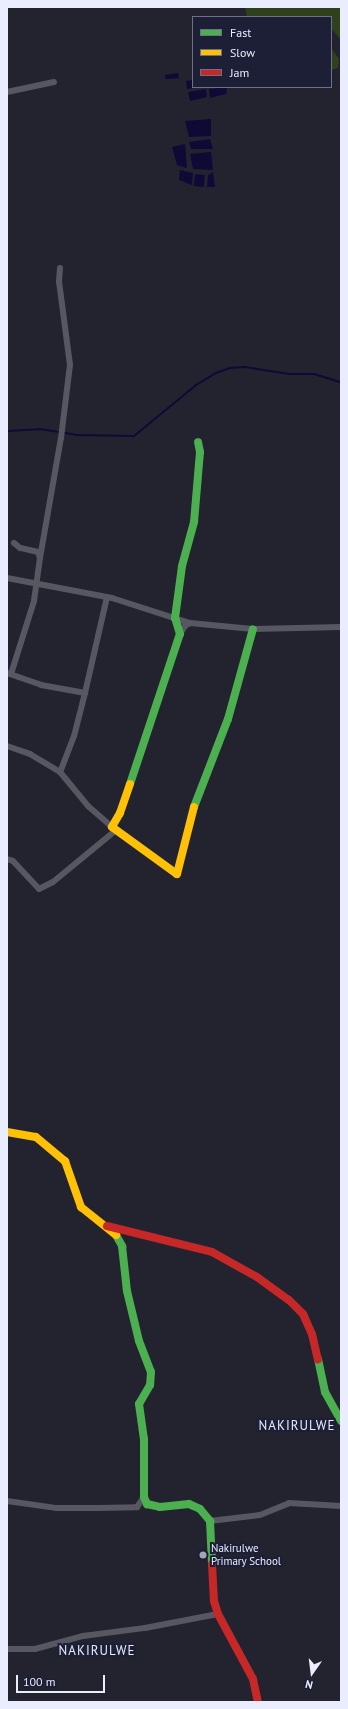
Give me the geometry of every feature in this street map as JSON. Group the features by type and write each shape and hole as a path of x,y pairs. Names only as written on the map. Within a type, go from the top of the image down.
{"street":[{"path":"7,92 54,82"},
{"path":"60,268 59,282 70,365 62,436 34,585 34,601 9,673 41,685 86,693"},
{"path":"180,634 175,618 182,566 194,522 200,452 198,442"},
{"path":"14,543 20,548 38,552 40,558"},
{"path":"7,578 34,585 107,597 190,623 253,629 341,627"},
{"path":"60,772 74,736 86,693 107,597"},
{"path":"7,853 10,860 39,889 53,882 114,828 180,634 185,626 190,623"},
{"path":"7,746 30,754 60,772 88,806 114,828 177,874 193,810 228,719 253,629"},
{"path":"7,1132 36,1137 65,1161 81,1207 116,1236 122,1246 127,1291 139,1341 151,1372 150,1385 139,1404 144,1439 144,1497 147,1504 160,1507 189,1504 200,1509 210,1521 211,1567 214,1601 218,1614 253,1679 258,1702"},
{"path":"100,1224 212,1252 232,1262 289,1300 303,1314 312,1334 325,1392 341,1420"},
{"path":"7,1501 56,1508 137,1507 144,1497"},
{"path":"210,1521 260,1515 289,1503 341,1506"},
{"path":"7,1649 35,1649 83,1636 145,1628 218,1614"}],"green space":[{"path":"245,7 341,7 341,40 332,29 332,16 247,16"},
{"path":"332,49 339,59 338,68 332,70"}],"shaded area":[{"path":"178,73 179,78 165,79 165,75"},
{"path":"192,80 192,88 194,88 187,89 186,81"},
{"path":"227,88 226,94 210,98 209,89"},
{"path":"206,89 207,97 190,101 188,92"},
{"path":"211,119 211,136 189,137 185,121"},
{"path":"210,139 213,149 191,149 189,142"},
{"path":"185,144 186,168 177,165 172,147"},
{"path":"211,152 213,170 193,169 190,154"},
{"path":"180,170 193,173 192,185 179,180"},
{"path":"213,172 215,187 207,187 208,175"},
{"path":"195,174 205,175 204,187 194,186"}],"waterway":[{"path":"7,431 40,429 76,435 134,436 196,385 216,373 230,368 245,367 289,374 314,374 341,382"}],"traffic: fast":[{"path":"130,784 180,634 175,618 182,566 194,522 200,452 198,442"},
{"path":"194,807 228,719 253,629"},
{"path":"116,1235 122,1246 127,1291 139,1341 151,1372 150,1385 139,1404 144,1439 144,1497 147,1504 160,1507 189,1504 200,1509 210,1521 212,1564"},
{"path":"318,1359 325,1392 341,1421"}],"traffic: slow":[{"path":"130,784 120,813 112,827 177,874 194,807"},
{"path":"7,1132 36,1137 65,1161 81,1207 116,1235"}],"traffic: jam":[{"path":"107,1226 212,1252 257,1277 289,1300 303,1314 312,1334 318,1359"},
{"path":"212,1564 214,1601 218,1614 253,1679 258,1702"}],"place":[{"name":"Nakirulwe Primary School","path":"203,1555"}],"district":[{"name":"NAKIRULWE","path":"297,1426"},
{"name":"NAKIRULWE","path":"97,1651"}]}
